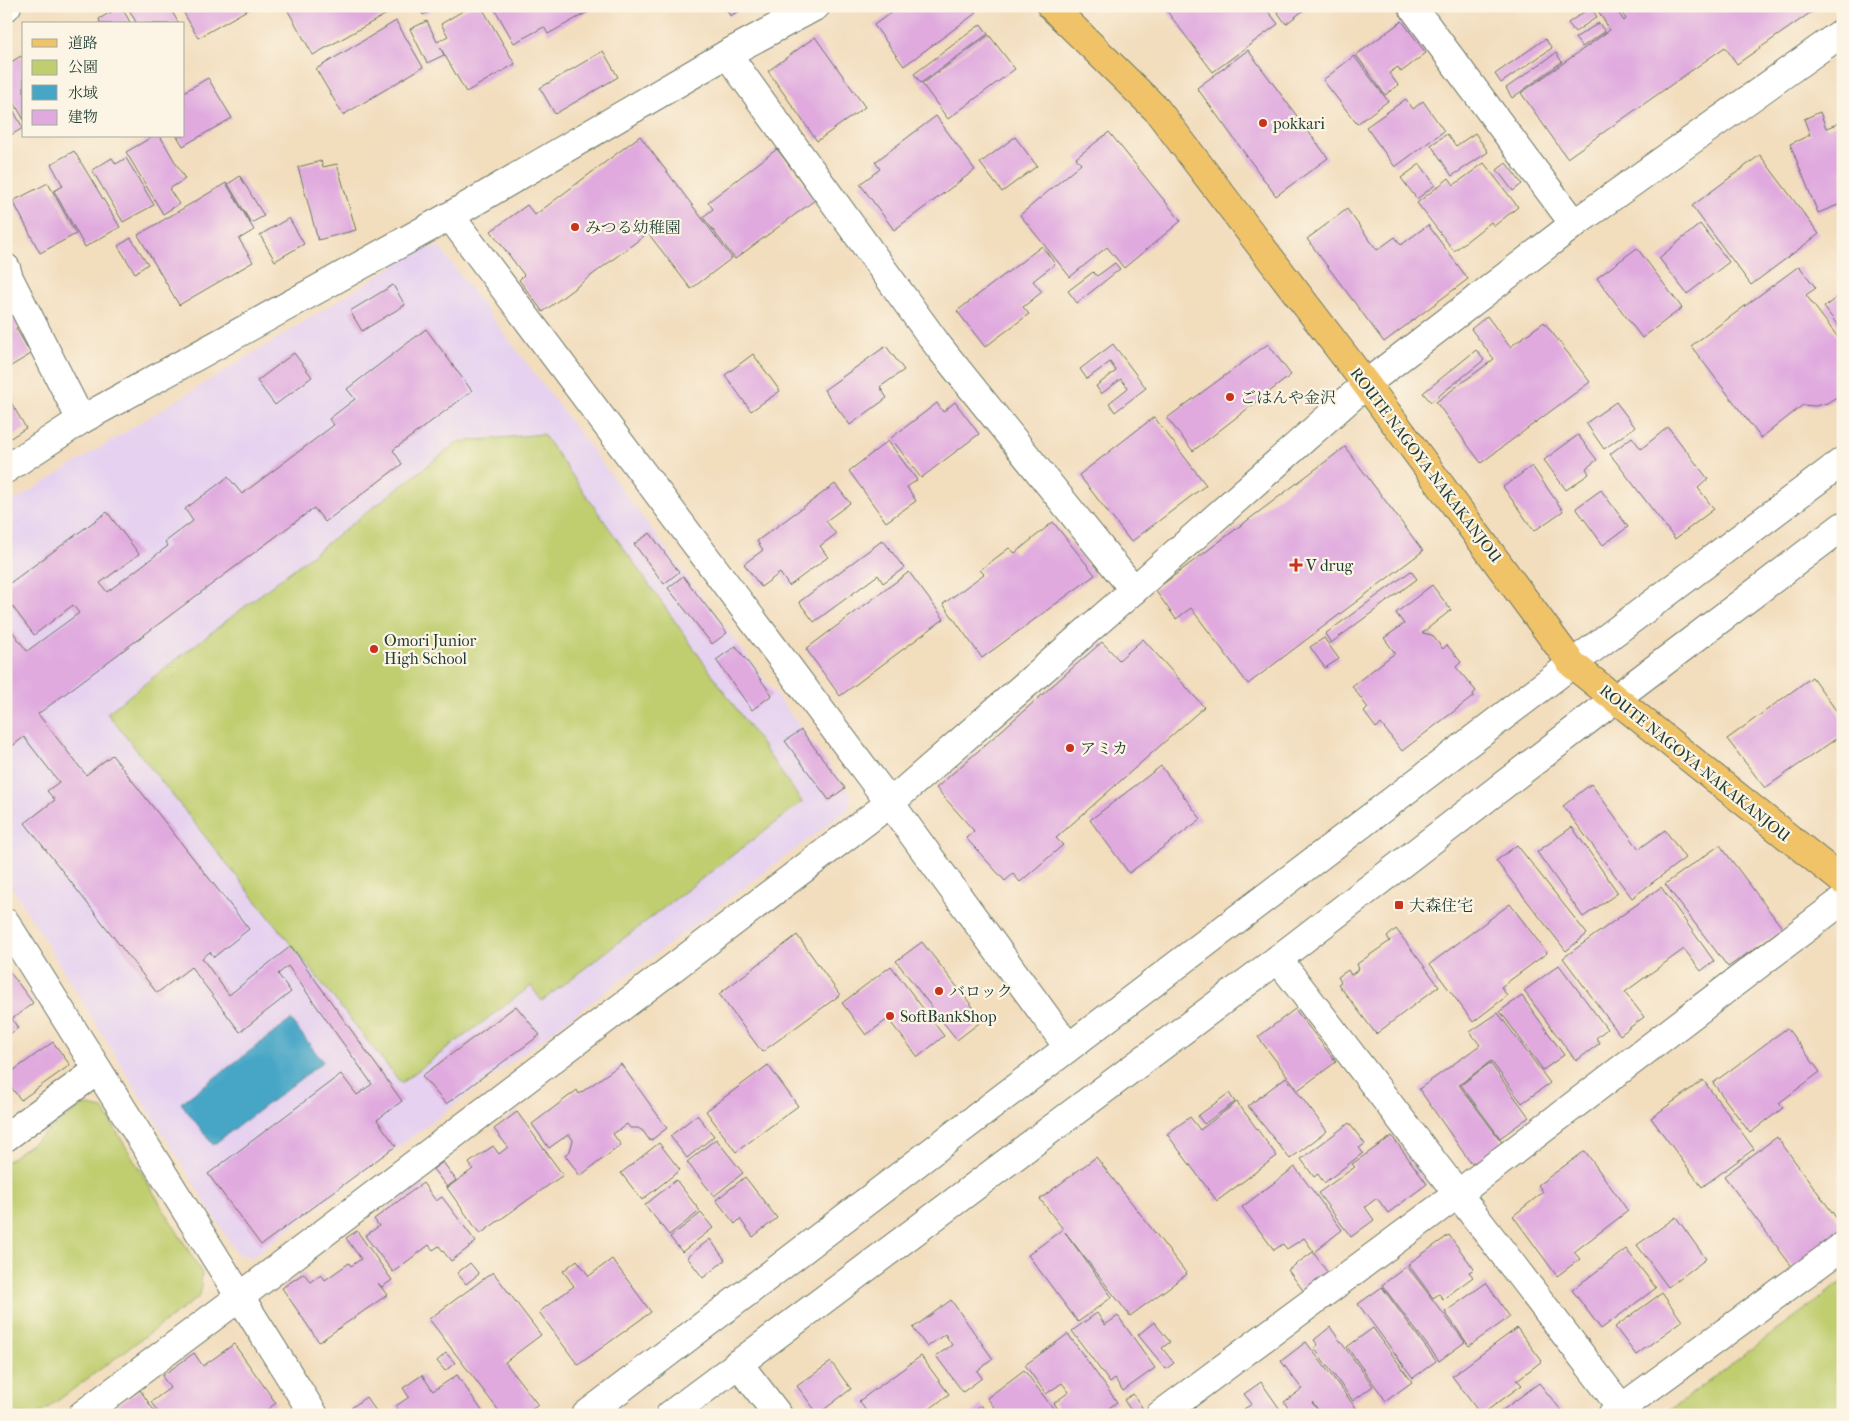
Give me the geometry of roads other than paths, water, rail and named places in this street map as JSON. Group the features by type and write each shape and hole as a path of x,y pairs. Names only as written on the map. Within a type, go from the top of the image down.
{"main road":[{"name":"ROUTE NAGOYA-NAKAKANJOU","path":"1051,6 1157,110 1366,384 1572,664 1843,881"}],"street":[{"path":"6,468 82,420 450,216 727,54 816,6"},
{"path":"1412,6 1574,224"},
{"path":"82,1415 890,803 1366,384 1574,224 1843,32"},
{"path":"727,54 939,347 1134,590"},
{"path":"450,216 890,803 1068,1048"},
{"path":"7,275 82,420"},
{"path":"586,1415 1572,664 1843,461"},
{"path":"670,1415 1278,959 1843,526"},
{"path":"1160,1415 1459,1193 1843,900"},
{"path":"6,923 314,1415"},
{"path":"1278,959 1459,1193 1620,1412 1843,1246"},
{"path":"6,1138 98,1070"},
{"path":"738,1364 778,1415"}],"water":[{"path":"291,1020 323,1062 213,1145 181,1103"}],"place":[{"name":"pokkari","path":"1263,123"},
{"name":"みつる幼稚園","path":"575,227"},
{"name":"ごはんや金沢","path":"1230,397"},
{"name":"V drug","path":"1296,565"},
{"name":"Omori Junior High School","path":"374,649"},
{"name":"アミカ","path":"1070,748"},
{"name":"大森住宅","path":"1399,905"},
{"name":"バロック","path":"939,991"},
{"name":"SoftBankShop","path":"890,1016"}]}
